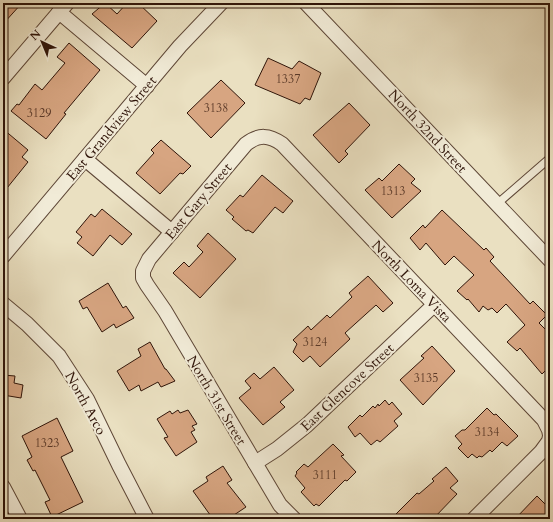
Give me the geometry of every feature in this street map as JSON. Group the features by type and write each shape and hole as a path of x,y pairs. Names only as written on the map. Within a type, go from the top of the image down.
{"street":[{"name":"East Grandview Street","path":"3,256 188,37 221,3"},
{"name":"North 32nd Street","path":"306,3 550,260"},
{"path":"3,78 63,7 147,86"},
{"name":"East Gary Street","path":"143,278 143,271 146,264 246,144 257,137 264,136"},
{"name":"North Loma Vista","path":"264,136 270,137 282,144 544,420 550,435"},
{"path":"85,159 172,232"},
{"name":"North 31st Street","path":"143,278 165,311 280,505 294,519"},
{"name":"North Arco","path":"3,304 27,324 59,356 87,399 118,465 148,519"},
{"name":"East Glencove Street","path":"255,463 288,441 307,425 434,305"},
{"path":"474,519 541,452 550,435"},
{"path":"3,487 20,519"}],"lane":[{"path":"498,204 550,158"}],"building":[{"path":"3,3 22,3 3,24"},
{"path":"105,3 117,14 127,3 138,3 157,21 132,48 92,14"},
{"path":"69,43 100,70 64,113 66,114 46,139 11,111 17,104 19,105 35,84 42,90 65,63 57,57"},
{"path":"268,58 292,69 299,61 321,73 310,100 305,98 300,104 255,85"},
{"path":"221,80 245,103 211,138 187,113"},
{"path":"349,103 370,125 345,151 348,154 339,163 313,135"},
{"path":"3,129 28,150 22,157 28,162 3,193"},
{"path":"161,140 191,166 183,174 180,173 160,194 136,173 154,153 151,150"},
{"path":"399,164 415,179 411,183 421,191 392,218 365,190 379,178 382,181"},
{"path":"262,175 293,201 283,213 275,207 253,233 248,230 246,231 232,219 234,217 226,210 240,195 243,197"},
{"path":"102,209 132,234 122,245 110,235 93,256 77,243 82,237 76,232 91,214 95,217"},
{"path":"442,210 484,250 486,248 494,257 490,261 530,304 533,301 547,315 539,323 550,334 550,366 542,374 520,348 517,351 507,342 525,325 506,304 497,313 492,308 488,310 483,306 479,312 468,299 467,300 457,291 474,275 454,256 445,265 426,243 420,250 410,238 423,225 425,228"},
{"path":"208,233 236,259 200,298 173,273 184,262 189,267 203,252 197,246"},
{"path":"368,276 393,303 383,312 376,305 345,333 350,339 320,367 310,356 303,362 293,352 297,344 293,340 308,326 311,330 327,315 330,318 352,297 349,293"},
{"path":"108,283 123,308 126,306 134,318 116,328 114,324 102,332 87,307 83,309 79,301"},
{"path":"150,342 165,369 175,381 161,387 158,382 141,391 139,385 129,391 117,371 141,356 138,349"},
{"path":"432,346 455,371 423,405 400,380 424,358 421,356"},
{"path":"274,367 294,390 280,402 285,407 263,425 239,398 251,388 245,381 254,373 260,379"},
{"path":"3,375 15,376 14,383 23,385 21,398 3,395"},
{"path":"385,400 389,405 392,402 402,414 394,421 398,426 380,442 377,440 371,445 360,433 355,437 348,427 360,415 362,417 373,406 375,408 378,404 379,406"},
{"path":"487,408 494,415 496,414 518,436 507,446 502,442 492,452 490,450 482,457 479,456 477,458 472,454 468,458 458,448 462,444 455,436 462,430 465,430"},
{"path":"178,410 180,413 188,410 197,424 192,426 195,430 191,432 197,442 176,456 164,438 168,437 157,419 170,411 172,414"},
{"path":"57,418 73,451 61,457 83,502 52,517 45,502 50,500 35,470 33,471 27,460 32,457 22,436"},
{"path":"333,444 344,455 341,456 356,472 347,481 345,480 319,506 316,504 314,506 301,492 305,488 295,476 297,473 296,472 304,464 308,467"},
{"path":"223,466 232,480 227,483 246,507 228,519 213,519 193,491 208,481 206,477"},
{"path":"446,467 458,481 450,488 457,494 433,519 391,519 417,493 419,494 434,481 432,479"},
{"path":"537,496 550,509 550,519 515,519"}]}
